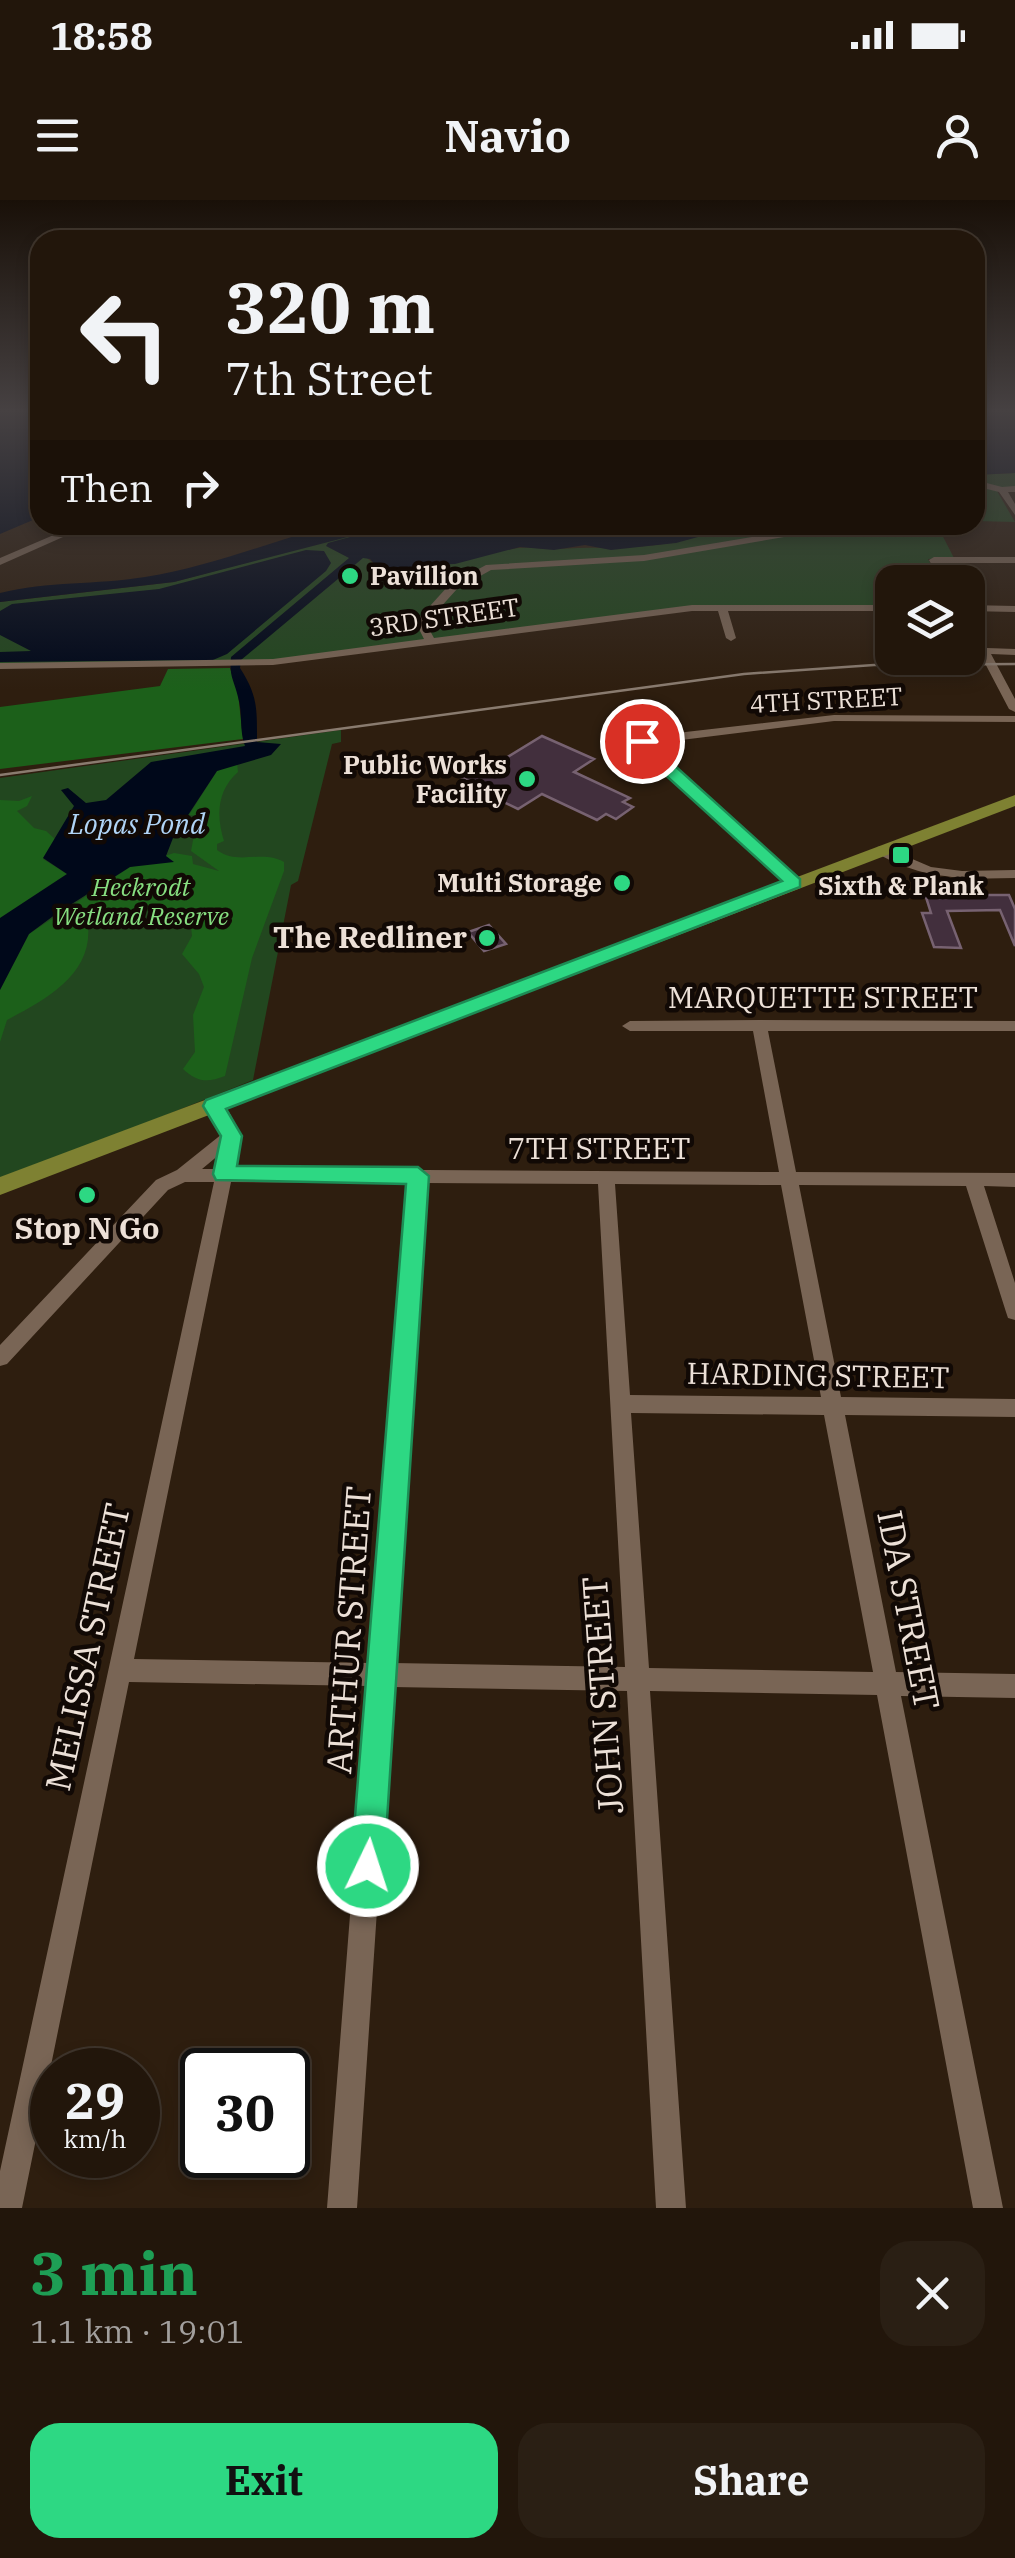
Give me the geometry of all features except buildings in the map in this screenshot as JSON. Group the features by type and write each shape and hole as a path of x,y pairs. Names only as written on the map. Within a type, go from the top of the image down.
{"main road":[{"path":"0,1186 1015,800"}],"street":[{"path":"0,562 62,535"},
{"path":"431,642 424,629 428,614 462,579 489,568 644,558 778,535"},
{"path":"937,565 934,560 1015,560"},
{"path":"722,607 731,638"},
{"name":"3RD STREET","path":"0,666 235,664 669,610 875,608"},
{"path":"985,608 1015,609"},
{"path":"985,652 1015,652"},
{"path":"985,654 1015,708"},
{"name":"4TH STREET","path":"794,883 644,748 642,741 834,718 1015,719"},
{"path":"882,850 921,872 1015,874"},
{"name":"IDA STREET","path":"759,1025 988,2208"},
{"name":"MARQUETTE STREET","path":"630,1026 1015,1026"},
{"path":"0,1358 162,1184 182,1175 232,1136 214,1106"},
{"name":"MELISSA STREET","path":"7,2208 232,1136"},
{"name":"7TH STREET","path":"182,1175 1015,1180"},
{"name":"ARTHUR STREET","path":"342,2208 418,1176"},
{"name":"JOHN STREET","path":"606,1177 671,2208"},
{"path":"973,1180 1015,1312"},
{"name":"HARDING STREET","path":"619,1404 1015,1408"},
{"path":"119,1670 1015,1686"}],"green space":[{"path":"985,503 1004,503 1015,522 985,521"},
{"path":"350,535 371,535 367,558 381,570 416,568 523,548 641,546 699,535 942,535 954,558 928,559 931,565 875,565 875,607 707,606 241,664 0,665 0,602 174,582"},
{"path":"230,668 238,693 243,739 0,769 0,707 160,686 168,669"},
{"name":"Heckrodt Wetland Reserve","path":"341,730 341,742 332,744 298,881 291,885 253,1080 0,1182 0,778"},
{"path":"237,763 238,772 222,795 220,822 224,841 217,844 217,850 233,857 276,858 284,862 284,871 252,958 225,1076 202,1080 183,1069 195,1052 193,1015 204,987 199,974 182,954 192,936 191,926 161,911 114,914 88,925 88,943 75,972 51,994 7,1020 0,1042 0,990 29,934 130,867 174,853 192,856 193,864 219,871 191,851 194,835 201,834 204,824 199,816 189,815 217,771"},
{"path":"32,796 27,806 17,811 34,828 46,831 56,840 43,859 67,874 0,918 0,800 19,801"}],"water":[{"path":"0,503 30,503 30,521 0,534"},
{"path":"298,535 355,535 174,582 0,602 0,593 127,579 224,558"},
{"name":"Lopas Pond","path":"357,535 705,535 676,543 611,550 585,545 554,550 520,547 455,564 406,571 380,570 370,559 363,558 241,660 240,668 255,703 257,742 281,744 271,755 217,771 173,838 166,856 174,862 130,867 29,934 0,990 0,918 67,874 43,858 74,806 61,790 68,788 86,803 106,800 151,762 245,746 231,657 349,558 326,546"},
{"path":"306,550 324,551 331,563 326,571 227,654 213,660 0,662 0,652 31,651 0,635 0,611 12,604 159,589"}],"railway":[{"path":"0,775 744,674 874,665 1015,664"}],"place":[{"name":"Pavillion","path":"350,576"},
{"name":"Public Works Facility","path":"527,779"},
{"name":"Sixth & Plank","path":"901,855"},
{"name":"Multi Storage","path":"622,883"},
{"name":"The Redliner","path":"487,938"},
{"name":"Stop N Go","path":"87,1195"}],"route":[{"path":"368,1866 418,1176 224,1174 232,1136 214,1106 794,883 644,748 642,741"}]}
